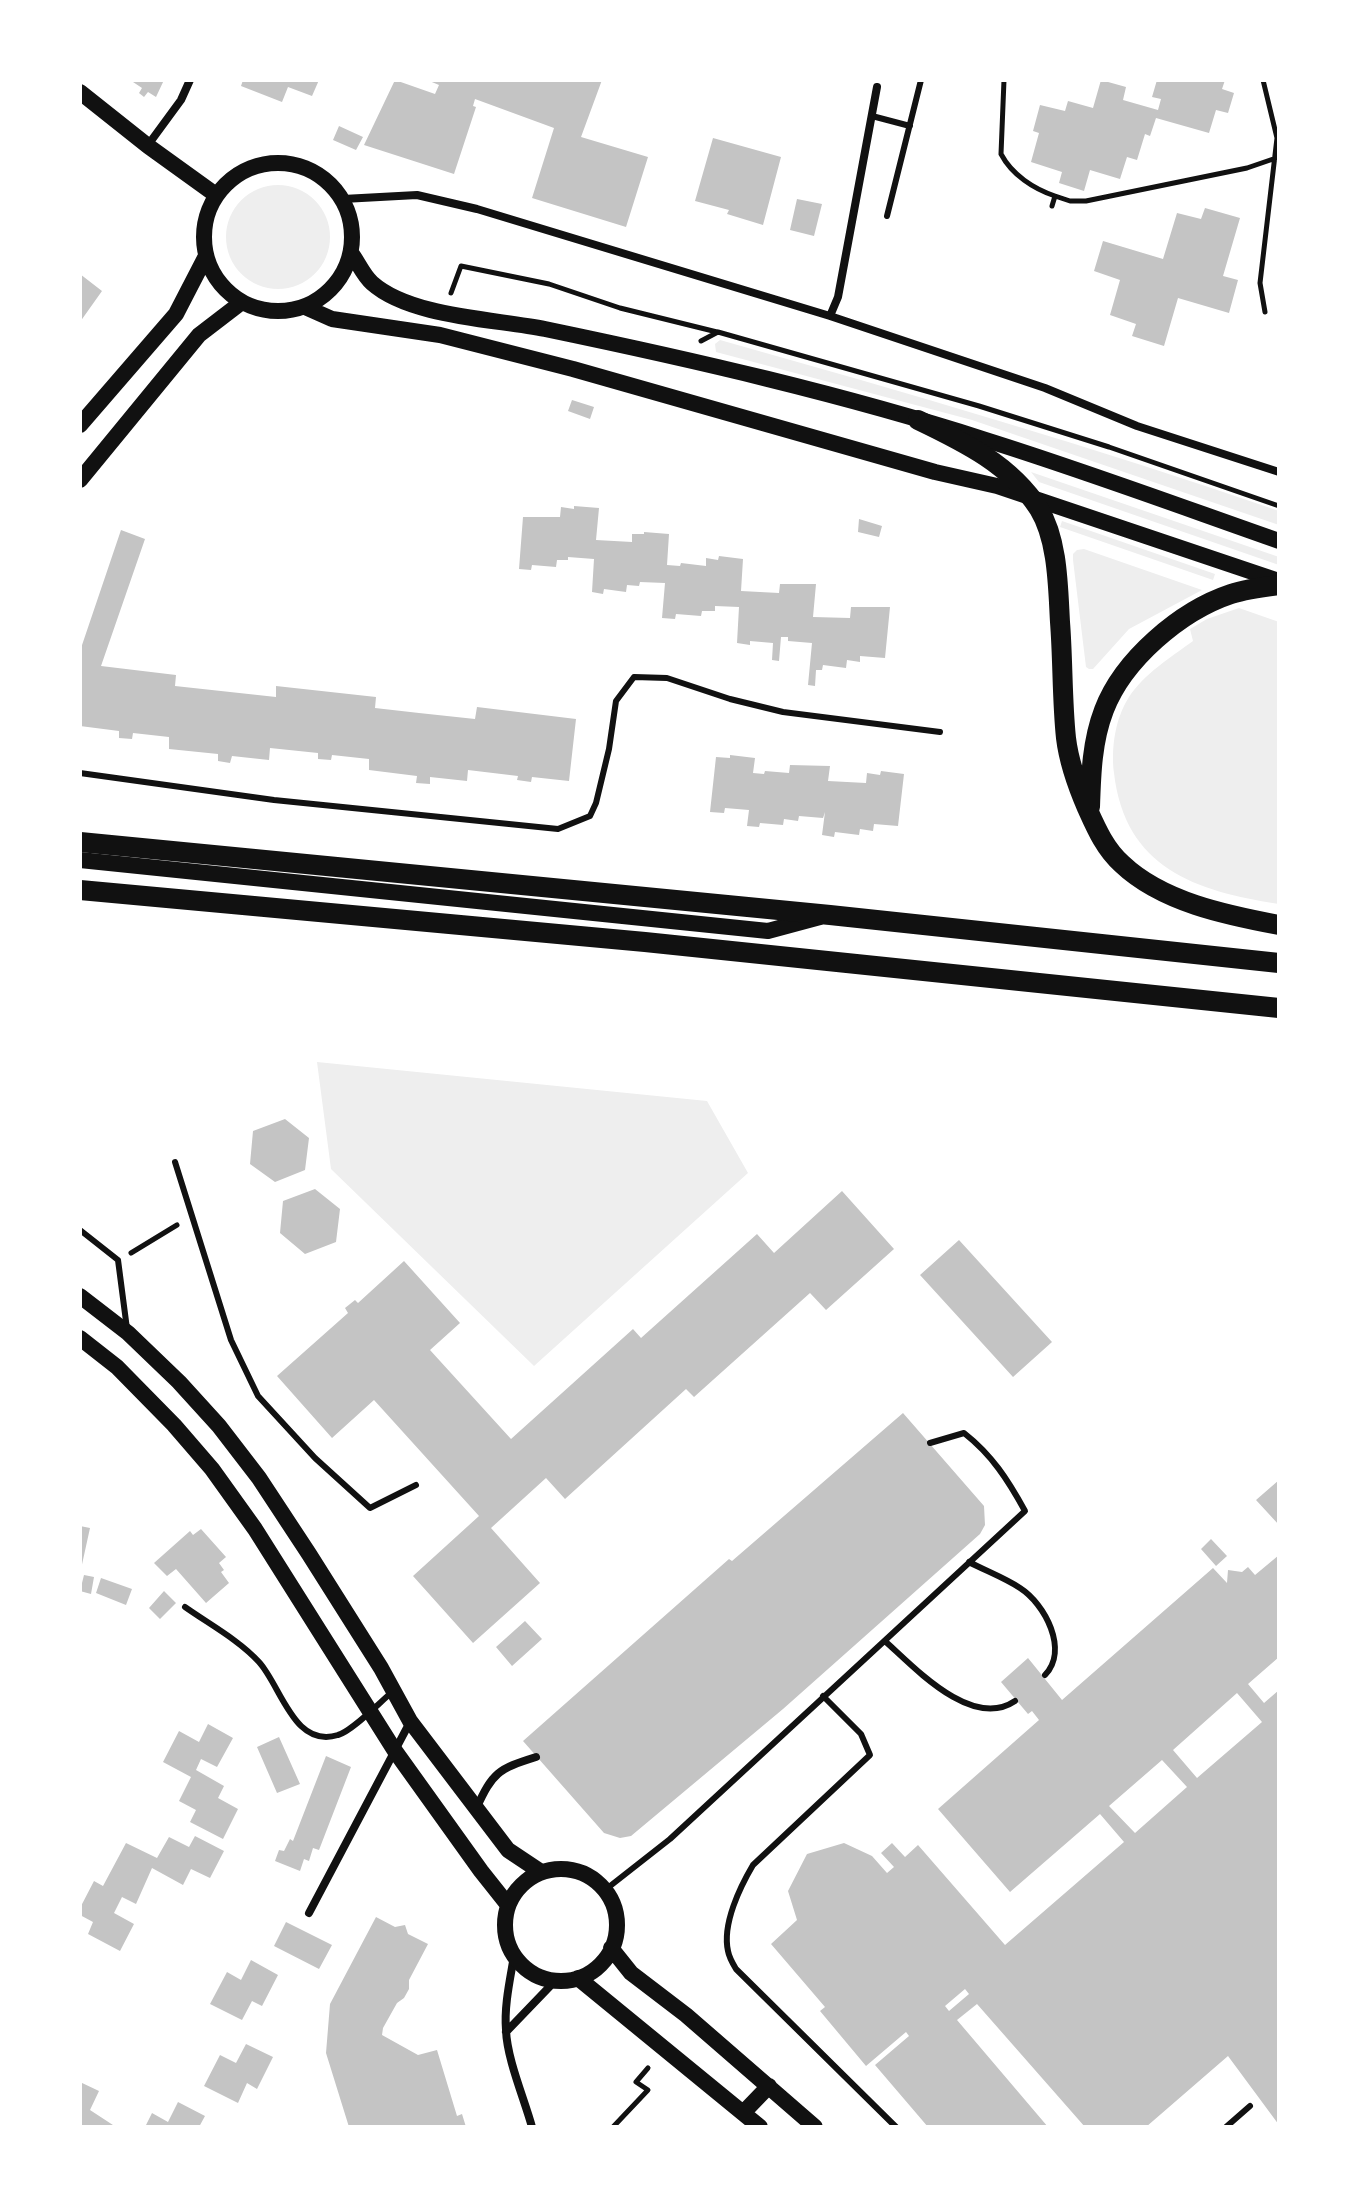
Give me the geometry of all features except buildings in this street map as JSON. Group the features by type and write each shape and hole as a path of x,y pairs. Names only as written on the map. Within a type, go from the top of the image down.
{"main road":[{"path":"80,92 216,195"},
{"path":"281,162 305,167 326,180 343,199 352,225 351,253 335,286 321,298 305,307 273,311 242,302 226,290 213,274 203,235 207,214 216,195 233,177 256,165 281,162"},
{"path":"351,253 370,281 389,295 413,306 542,328 677,358 918,420 988,440 1279,541"},
{"path":"80,425 176,314 206,256"},
{"path":"80,480 199,335 242,302"},
{"path":"305,307 332,319 376,324 466,342 935,472 1027,494 1279,583"},
{"path":"918,420 985,456 1013,478 1040,511 1052,550 1060,619 1066,736 1071,765 1102,840 1120,863 1163,892 1279,925"},
{"path":"1090,815 1095,740 1102,714 1121,676 1160,636 1192,613 1231,594 1279,583"},
{"path":"80,842 830,915 1279,963"},
{"path":"80,860 768,931 830,915"},
{"path":"80,890 645,942 1279,1008"},
{"path":"80,1296 128,1333 219,1426 259,1478 410,1721 508,1850 541,1872"},
{"path":"80,1338 117,1367 212,1469 255,1529 395,1751 508,1905"},
{"path":"559,1869 576,1871 592,1878 605,1890 617,1928 611,1948 598,1966 578,1978 556,1980 532,1972 514,1956 504,1926 508,1905 525,1882 541,1872 559,1869"},
{"path":"611,1948 631,1973 686,2015 815,2127"},
{"path":"578,1978 760,2127"},
{"path":"743,2113 769,2086"}],"street":[{"path":"148,146 181,100 190,80"},
{"path":"830,316 838,297 877,87"},
{"path":"343,199 417,195 432,198 689,272 1045,388 1137,426 1279,472"},
{"path":"309,1913 410,1721"},
{"path":"476,1810 486,1787 502,1768 536,1757"},
{"path":"514,1956 506,2033 532,2127"},
{"path":"506,2033 556,1980"}],"lane":[{"path":"887,216 921,80"},
{"path":"872,116 910,126"},
{"path":"80,773 274,800 558,829 590,816 609,749 616,701 634,677 667,678 730,699 783,712 940,732"},
{"path":"175,1162 231,1340 258,1396 315,1458 370,1508 416,1485"},
{"path":"80,1230 118,1260 128,1333"},
{"path":"605,1890 670,1839 1025,1511 1008,1479 987,1451 964,1433 930,1443"},
{"path":"969,1562 1023,1589 1044,1615 1056,1640 1052,1668 1045,1675"},
{"path":"185,1607 260,1663 299,1726 320,1737 340,1735 394,1691"},
{"path":"886,1642 929,1681 969,1706 997,1708 1015,1701"},
{"path":"823,1696 861,1734 870,1755 753,1865 735,1903 728,1931 728,1951 736,1969 896,2127"},
{"path":"1226,2127 1250,2106"}],"path":[{"path":"1004,80 1001,154 1005,162 1027,183 1070,201 1086,201 1247,168 1276,158"},
{"path":"1263,80 1277,138 1260,283 1265,312"},
{"path":"1052,206 1055,196"},
{"path":"445,312 461,266 549,284 620,308 718,332 993,410 1279,506"},
{"path":"677,358 718,332"},
{"path":"118,1260 192,1216"},
{"path":"613,2127 648,2090 636,2082 648,2068"}],"shaded area":[{"path":"278,185 298,189 315,200 326,217 330,237 326,257 315,274 298,285 278,289 258,285 241,274 230,257 226,237 230,217 241,200 258,189"},
{"path":"720,340 1001,421 1210,487 1279,511 1279,525 972,420 716,352 715,344"},
{"path":"1031,472 1279,557 1279,565 1039,482"},
{"path":"1062,521 1215,574 1213,580 1060,527"},
{"path":"1084,549 1202,590 1129,629 1093,669 1089,669 1086,667 1073,560 1077,550"},
{"path":"1239,608 1279,622 1279,904 1219,891 1169,869 1149,853 1133,832 1121,805 1114,773 1117,724 1135,689 1158,666 1193,641 1190,629 1207,619"},
{"path":"317,1062 707,1101 748,1173 534,1366 331,1169"}]}
